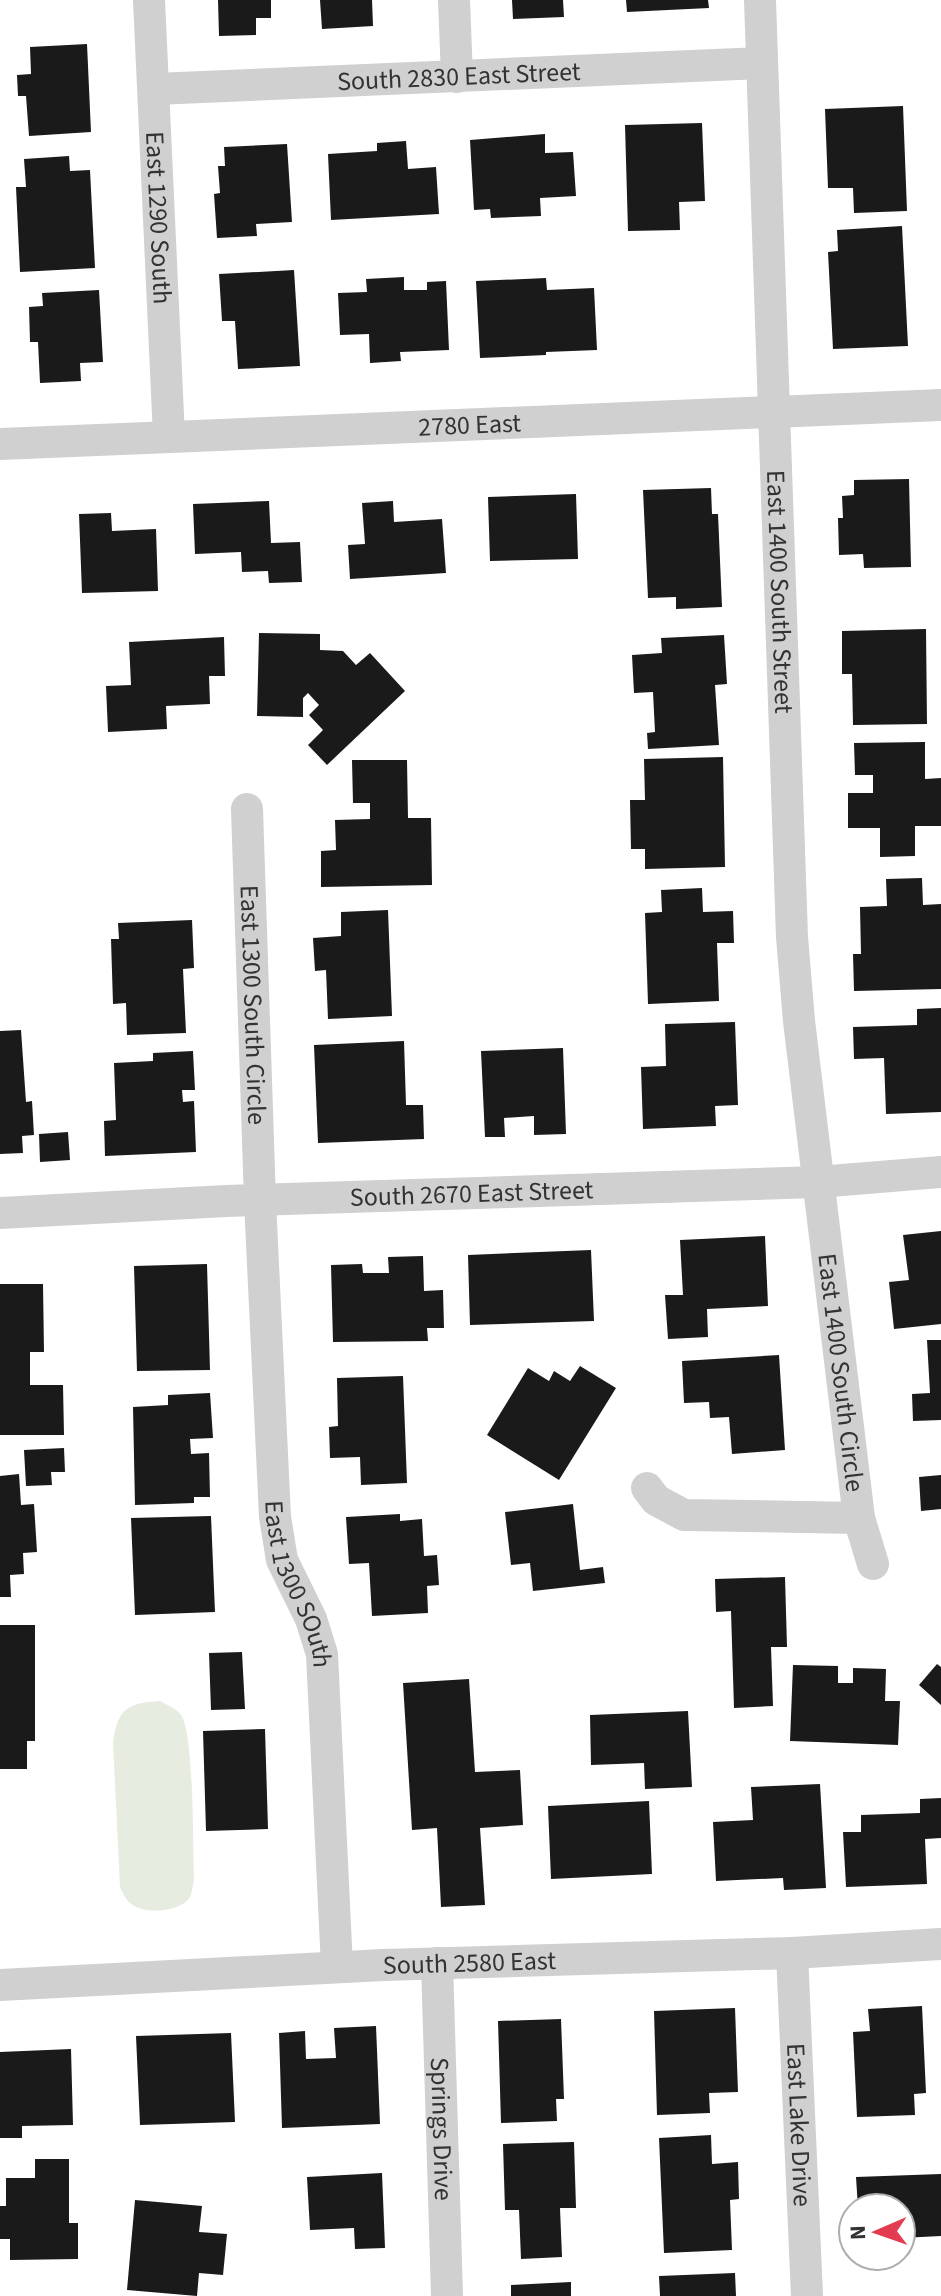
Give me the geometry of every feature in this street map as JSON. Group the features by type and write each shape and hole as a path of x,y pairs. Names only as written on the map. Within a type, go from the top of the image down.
{"street":[{"name":"East 1290 South","path":"149,0 169,437"},
{"path":"454,0 457,77"},
{"name":"East 1400 South Street","path":"760,0 792,937 818,1182"},
{"name":"South 2830 East Street","path":"155,89 762,63"},
{"name":"2780 East","path":"0,444 941,405"},
{"name":"East 1300 South Circle","path":"247,809 260,1201"},
{"name":"South 2670 East Street","path":"0,1213 818,1182 941,1172"},
{"name":"East 1400 South Circle","path":"818,1182 859,1518 873,1564"},
{"name":"East 1300 SOuth","path":"260,1201 275,1517 282,1560 311,1619 322,1654 337,1967"},
{"path":"647,1488 656,1500 684,1515 859,1518"},
{"name":"South 2580 East","path":"0,1985 337,1967 792,1953 941,1944"},
{"name":"East Lake Drive","path":"792,1953 807,2296"},
{"name":"Springs Drive","path":"437,1963 447,2296"}],"shaded area":[{"path":"160,1701 181,1715 185,1726 191,1767 194,1879 191,1895 185,1902 170,1909 152,1911 130,1903 120,1887 113,1742 118,1722 126,1710 139,1704"}],"building":[{"path":"218,0 271,0 271,18 256,18 256,35 219,36"},
{"path":"320,0 372,0 373,26 322,29"},
{"path":"512,0 563,0 564,17 513,19"},
{"path":"626,0 708,0 709,8 627,12"},
{"path":"87,44 91,132 29,136 26,96 18,96 17,75 31,74 30,47"},
{"path":"903,106 907,211 854,213 853,188 828,188 825,109"},
{"path":"702,123 705,201 679,202 680,230 628,231 625,125"},
{"path":"545,134 545,153 573,152 576,196 540,198 541,216 491,218 490,209 474,210 470,140"},
{"path":"406,141 408,169 436,167 439,214 331,220 328,154 377,151 377,143"},
{"path":"287,144 292,222 256,224 257,236 217,238 214,194 220,193 218,166 225,166 224,147"},
{"path":"69,156 70,171 90,170 95,268 20,272 16,187 26,187 24,159"},
{"path":"902,226 908,346 833,349 828,252 838,251 837,230"},
{"path":"294,270 300,366 238,369 235,321 222,321 219,274"},
{"path":"404,277 404,290 427,290 427,282 446,281 449,350 400,352 401,361 370,363 369,334 340,335 338,293 367,292 366,279"},
{"path":"546,278 547,290 594,288 597,350 480,358 476,281"},
{"path":"99,290 103,362 80,363 81,381 40,383 38,342 30,342 29,307 43,306 42,293"},
{"path":"909,479 911,567 864,568 863,554 839,555 838,518 843,518 842,496 854,495 854,480"},
{"path":"711,488 712,514 718,514 722,607 676,609 676,597 648,598 643,490"},
{"path":"576,494 578,559 490,561 488,497"},
{"path":"269,501 271,543 300,542 302,582 269,583 268,571 242,572 241,552 195,554 193,504"},
{"path":"393,501 394,522 442,519 446,573 350,579 348,545 365,544 362,503"},
{"path":"111,513 112,531 156,529 158,591 82,593 79,514"},
{"path":"926,629 927,724 853,725 852,674 842,674 842,631"},
{"path":"259,633 320,634 320,650 343,651 356,665 370,653 405,691 327,765 308,745 323,730 309,715 319,705 308,693 303,698 303,717 257,716"},
{"path":"724,635 727,684 715,685 719,745 648,749 647,733 655,732 653,692 634,693 632,655 662,653 661,638"},
{"path":"224,637 225,676 209,676 210,704 166,706 167,729 108,732 106,686 131,685 129,642"},
{"path":"925,742 925,779 941,778 941,826 915,826 915,856 880,857 880,828 848,828 848,793 873,793 873,775 855,775 854,743"},
{"path":"723,757 725,867 645,869 645,849 631,849 630,800 645,800 644,759"},
{"path":"352,760 407,760 408,818 431,818 432,885 321,887 321,851 336,850 335,820 370,819 370,803 353,803"},
{"path":"922,878 923,905 941,904 941,989 854,991 853,954 861,954 860,907 887,906 886,879"},
{"path":"702,888 703,912 733,911 734,943 717,943 719,1001 648,1004 645,913 662,912 661,890"},
{"path":"388,910 392,1016 328,1019 326,970 315,971 313,938 341,936 341,912"},
{"path":"192,920 194,968 183,969 186,1033 127,1035 126,1003 113,1004 111,939 119,939 118,923"},
{"path":"941,1008 941,1112 886,1114 884,1058 854,1059 853,1027 917,1025 917,1009"},
{"path":"735,1022 738,1105 715,1106 716,1126 643,1129 641,1067 666,1066 665,1024"},
{"path":"21,1030 26,1102 32,1101 34,1135 22,1136 23,1153 0,1154 0,1031"},
{"path":"404,1041 406,1105 423,1105 424,1139 318,1143 314,1045"},
{"path":"563,1048 566,1134 534,1135 534,1116 504,1118 505,1137 485,1137 481,1051"},
{"path":"193,1051 195,1090 182,1090 183,1102 194,1101 196,1152 105,1156 104,1121 116,1120 114,1063 153,1061 153,1053"},
{"path":"68,1132 70,1160 40,1162 39,1134"},
{"path":"941,1231 941,1324 894,1329 889,1282 909,1280 903,1235"},
{"path":"765,1236 768,1306 707,1309 708,1337 668,1339 665,1295 683,1295 680,1240"},
{"path":"591,1250 594,1321 470,1325 468,1255"},
{"path":"423,1256 424,1291 443,1290 444,1328 427,1328 428,1341 333,1342 331,1265 362,1264 363,1273 389,1273 388,1257"},
{"path":"207,1264 210,1370 137,1371 134,1266"},
{"path":"0,1284 43,1284 44,1352 30,1352 30,1385 63,1385 64,1435 0,1435"},
{"path":"927,1340 941,1340 941,1420 913,1421 912,1394 930,1393"},
{"path":"779,1355 785,1450 732,1454 729,1417 710,1418 709,1402 684,1403 682,1361"},
{"path":"580,1366 616,1388 559,1480 487,1435 528,1368 549,1381 554,1371 570,1381"},
{"path":"403,1376 407,1483 361,1485 360,1457 330,1458 329,1427 338,1426 337,1378"},
{"path":"210,1393 213,1438 190,1439 191,1454 209,1453 210,1497 194,1497 194,1503 135,1505 133,1407 168,1405 168,1395"},
{"path":"64,1448 65,1472 51,1472 52,1485 26,1486 24,1450"},
{"path":"19,1474 21,1505 34,1504 37,1552 23,1553 24,1574 10,1575 11,1597 0,1597 0,1476"},
{"path":"941,1475 941,1509 921,1511 919,1477"},
{"path":"573,1504 580,1570 603,1567 605,1583 533,1591 530,1563 511,1565 505,1512"},
{"path":"400,1514 400,1521 422,1519 424,1556 437,1555 439,1585 427,1586 428,1613 372,1616 369,1563 349,1564 346,1517"},
{"path":"211,1516 215,1612 135,1615 131,1518"},
{"path":"785,1577 787,1647 771,1647 773,1706 734,1708 731,1611 716,1612 715,1579"},
{"path":"0,1625 35,1625 35,1741 27,1741 27,1769 0,1769"},
{"path":"242,1652 245,1709 211,1710 209,1653"},
{"path":"937,1664 941,1667 941,1705 919,1685"},
{"path":"793,1665 838,1666 838,1683 853,1683 853,1668 886,1669 885,1701 900,1701 898,1745 790,1741"},
{"path":"469,1679 475,1772 520,1770 523,1825 480,1828 485,1905 441,1907 437,1828 412,1830 403,1683"},
{"path":"688,1711 692,1787 645,1789 644,1763 591,1765 590,1715"},
{"path":"265,1729 268,1829 206,1831 203,1731"},
{"path":"820,1784 826,1888 784,1890 783,1878 716,1881 713,1822 753,1820 751,1787"},
{"path":"941,1798 941,1838 925,1839 927,1884 846,1887 843,1832 861,1832 861,1815 920,1813 920,1799"},
{"path":"649,1801 652,1874 551,1879 548,1806"},
{"path":"922,2006 926,2093 914,2094 915,2115 857,2117 853,2032 870,2031 868,2009"},
{"path":"735,2008 738,2092 709,2093 710,2113 657,2115 654,2011"},
{"path":"561,2019 564,2099 556,2099 557,2121 501,2123 498,2021"},
{"path":"376,2026 380,2124 282,2128 279,2033 305,2031 306,2059 336,2058 334,2028"},
{"path":"231,2033 235,2122 140,2125 136,2036"},
{"path":"71,2049 73,2125 22,2126 22,2138 0,2138 0,2052"},
{"path":"711,2135 712,2164 738,2162 739,2199 730,2200 732,2250 664,2253 659,2138"},
{"path":"574,2142 576,2208 560,2208 562,2257 521,2259 519,2210 505,2210 503,2144"},
{"path":"35,2159 69,2159 69,2223 78,2223 78,2259 10,2260 10,2239 0,2239 0,2206 6,2206 6,2178 35,2178"},
{"path":"382,2173 385,2248 355,2249 354,2228 310,2230 307,2177"},
{"path":"941,2174 941,2236 917,2237 917,2192 857,2192 856,2177"},
{"path":"135,2200 202,2206 199,2232 227,2234 223,2275 199,2273 197,2296 127,2290"},
{"path":"735,2273 736,2296 660,2296 659,2276"},
{"path":"571,2282 571,2296 511,2296 511,2285"}]}
